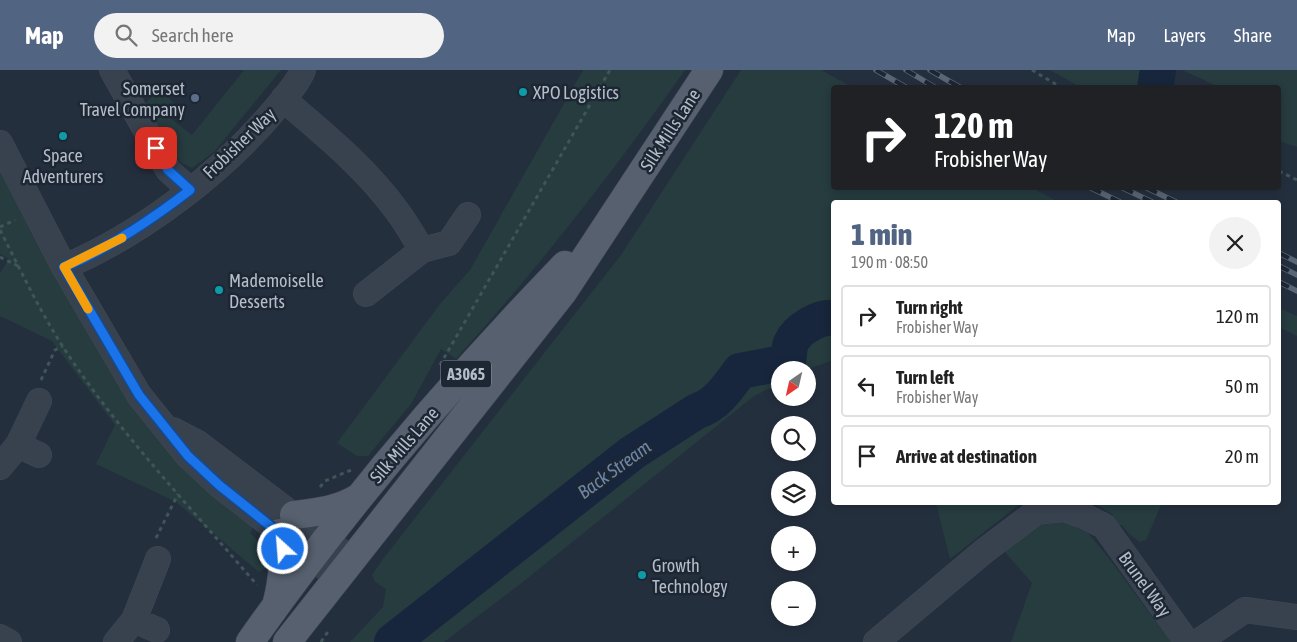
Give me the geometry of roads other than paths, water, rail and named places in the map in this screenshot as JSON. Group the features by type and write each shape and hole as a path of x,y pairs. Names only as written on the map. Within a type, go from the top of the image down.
{"main road":[{"name":"Silk Mills Lane","path":"289,640 563,292 709,70"},
{"name":"Silk Mills Lane","path":"250,642 268,595 320,549 358,498 447,395 541,290 613,216"},
{"path":"268,595 283,571 283,549 287,524 344,507 358,498"}],"street":[{"name":"Frobisher Way","path":"112,70 168,170 190,190"},
{"name":"Frobisher Way","path":"64,267 115,242 158,215 190,190 261,126 303,70"},
{"path":"283,99 334,142 365,173 397,210 422,250"},
{"path":"0,143 64,267 113,353 139,395 164,426 198,443 287,524 344,568"},
{"path":"366,294 422,250 449,243 468,215"},
{"path":"0,466 28,450 39,401"},
{"name":"Brunel Way","path":"876,642 983,552 1036,512 1064,509 1104,526 1187,642"},
{"path":"116,642 134,620 158,559"},
{"path":"1198,642 1245,610 1297,617"},
{"path":"134,620 157,630"},
{"path":"0,637 9,642"}],"waterway":[{"name":"Back Stream","path":"1156,85 1158,70"},
{"name":"Back Stream","path":"392,642 632,453 716,400 740,371 788,362 791,343 798,333 816,321 831,318"}],"railway":[{"path":"876,70 902,85"},
{"path":"906,70 931,85"},
{"path":"930,70 956,85"},
{"path":"1095,190 1116,200"},
{"path":"1127,190 1148,200"},
{"path":"1151,190 1172,200"},
{"path":"1281,254 1297,262"},
{"path":"1281,267 1297,275"},
{"path":"1281,283 1297,291"}],"place":[{"name":"XPO Logistics","path":"523,92"},
{"name":"Somerset Travel Company","path":"195,98"},
{"name":"Space Adventurers","path":"63,136"},
{"name":"Mademoiselle Desserts","path":"219,290"},
{"name":"Growth Technology","path":"642,575"}]}
